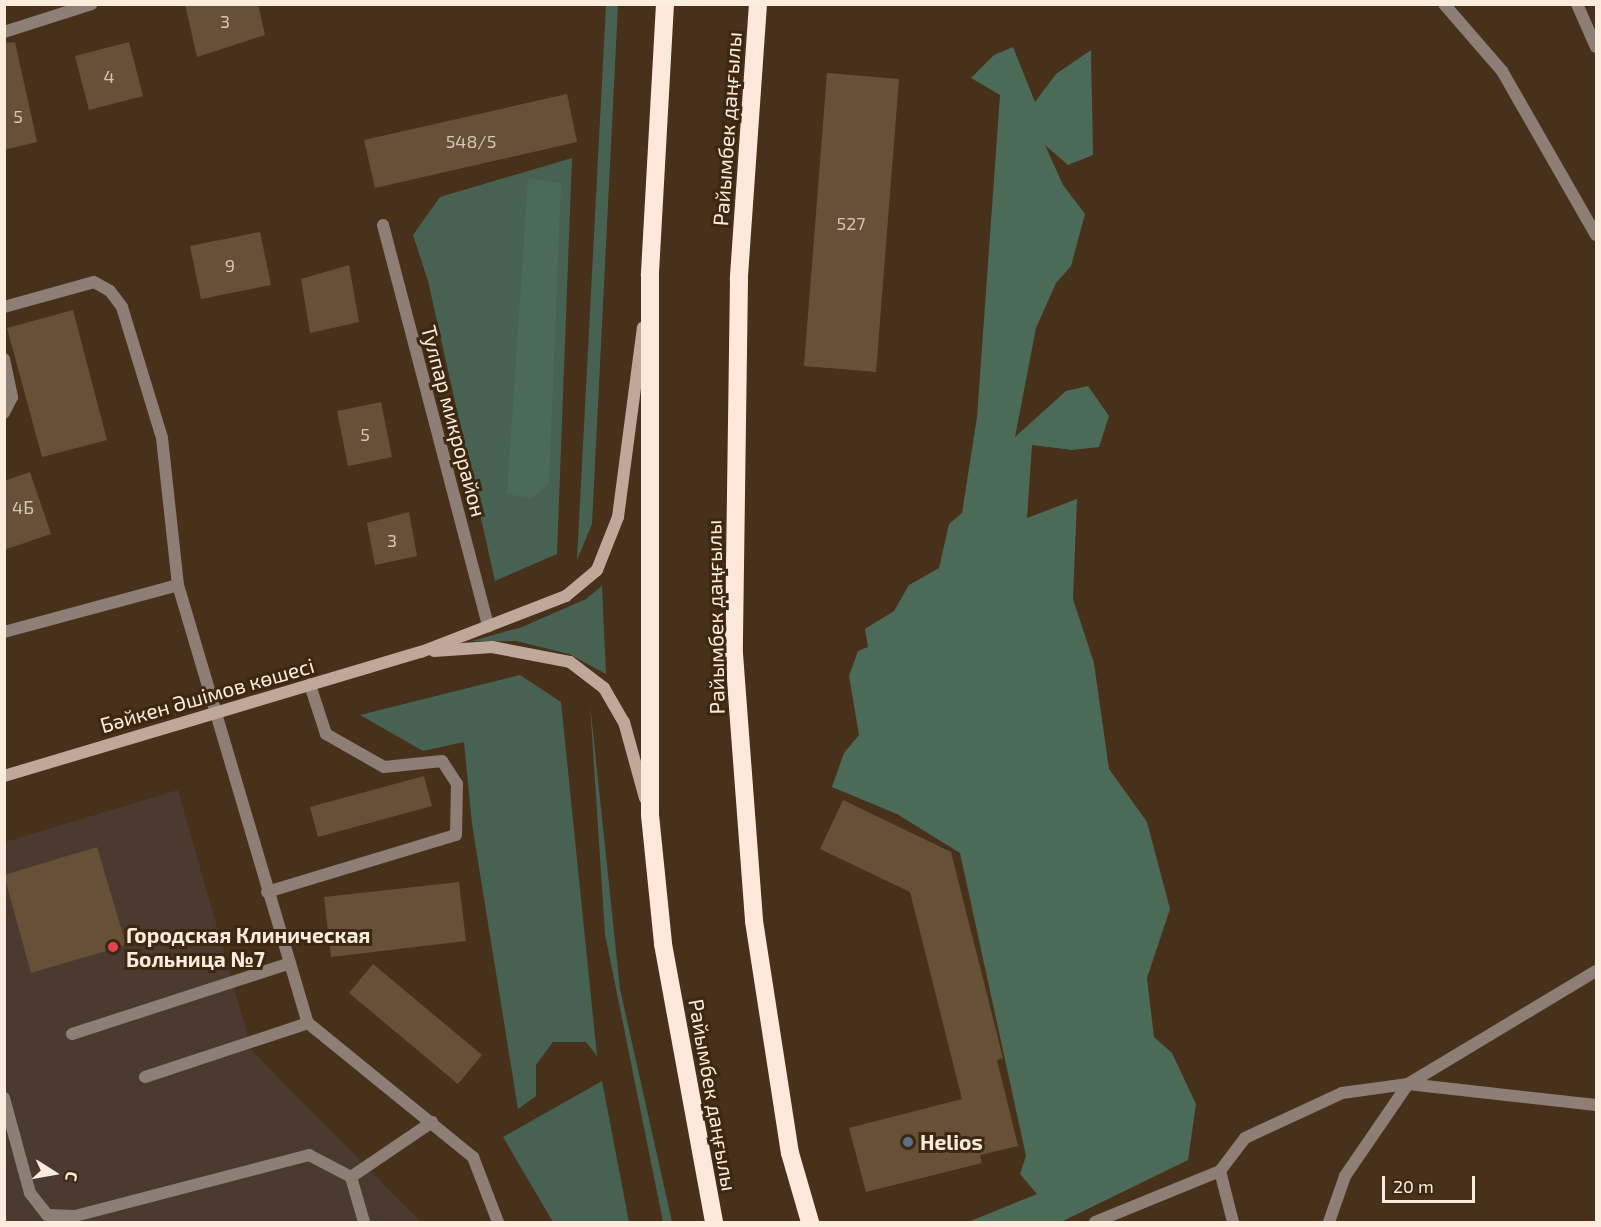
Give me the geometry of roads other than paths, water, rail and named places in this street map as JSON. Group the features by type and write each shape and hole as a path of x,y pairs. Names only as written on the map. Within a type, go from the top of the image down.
{"highway":[{"name":"Райымбек даңғылы","path":"665,4 650,276 650,815 665,955 701,1170 714,1222"},
{"name":"Райымбек даңғылы","path":"758,4 739,279 734,654 754,921 790,1153 810,1222"}],"main road":[{"path":"421,652 566,596 597,570 618,517 650,276"},
{"path":"421,652 492,647 570,662 604,688 624,722 650,815"},
{"name":"Бәйкен Әшімов көшесі","path":"4,776 421,652"}],"street":[{"path":"4,32 92,4"},
{"path":"1444,4 1502,71 1596,235"},
{"path":"1577,4 1596,47"},
{"name":"Тулпар микрорайон","path":"383,225 488,626"},
{"path":"4,307 94,282 110,291 122,307 162,438 178,585 218,711 267,892 308,1023 473,1157 498,1222"},
{"path":"4,359 12,397 4,413"},
{"path":"4,632 178,585"},
{"path":"267,892 456,835 457,784 442,761 384,767 345,745 326,734 310,685"},
{"path":"72,1034 290,963"},
{"path":"1329,1222 1345,1176 1408,1084 1596,971"},
{"path":"146,1077 308,1023"},
{"path":"1095,1222 1220,1171 1245,1138 1342,1093 1408,1084 1596,1105"},
{"path":"4,1098 30,1193 47,1215 75,1216 309,1155 351,1177 364,1222"},
{"path":"351,1177 432,1122"},
{"path":"1220,1171 1233,1222"}],"place":[{"name":"Городская Клиническая Больница №7","path":"113,947"},
{"name":"Helios","path":"908,1142"}]}
